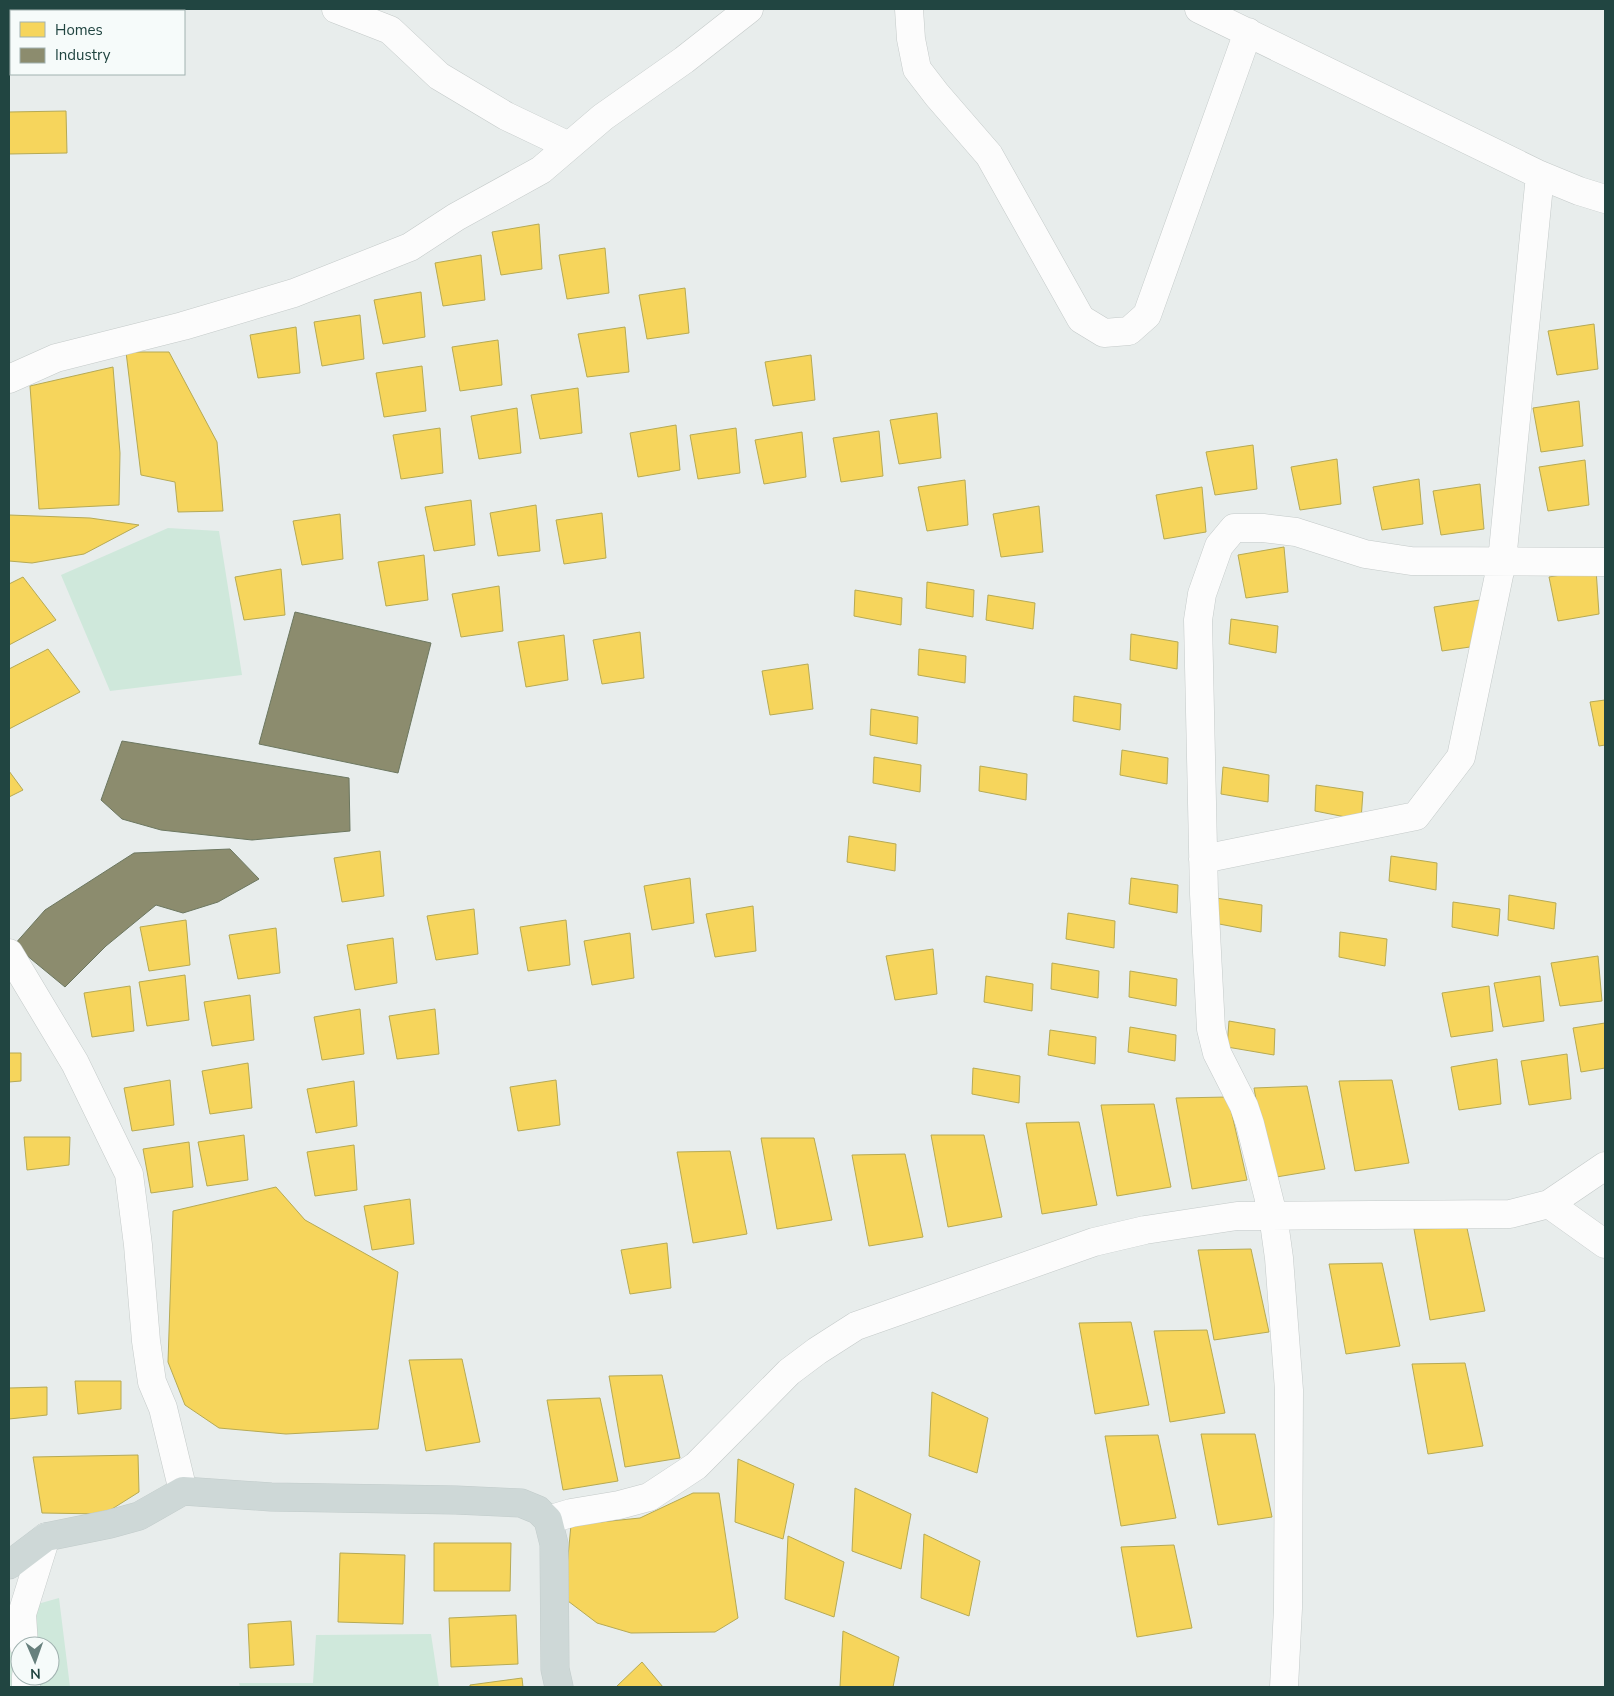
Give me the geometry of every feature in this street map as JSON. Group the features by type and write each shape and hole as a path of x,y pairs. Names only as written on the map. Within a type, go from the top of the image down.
{"main road":[{"path":"9,1564 46,1537 139,1516 183,1491 271,1497 521,1503 538,1510 548,1520 554,1544 555,1669 559,1687"}],"street":[{"path":"336,9 390,30 439,76 506,116 569,146"},
{"path":"9,379 56,358 184,326 294,293 410,247 456,217 541,170 603,118 684,60 749,9"},
{"path":"909,9 911,39 917,69 989,155 1081,319 1104,333 1129,331 1147,315 1248,32"},
{"path":"1199,9 1540,175 1605,199"},
{"path":"1203,859 1416,816 1461,757 1502,562 1540,175"},
{"path":"1284,1687 1288,1608 1288,1390 1279,1258 1273,1215 1244,1106 1217,1053 1211,1028 1203,859 1198,620 1202,594 1220,546 1234,528 1263,528 1296,532 1365,554 1411,561 1605,562"},
{"path":"9,953 75,1063 129,1174 152,1382 163,1408 183,1491"},
{"path":"548,1520 571,1513 619,1505 649,1497 696,1466 789,1372 856,1326 1094,1242 1154,1228 1237,1216 1510,1214 1549,1204 1605,1166"},
{"path":"1549,1204 1605,1244"},
{"path":"23,1636 22,1614 46,1537"}],"green space":[{"path":"168,528 219,531 242,675 110,691 61,575"},
{"path":"59,1598 70,1687 10,1687 9,1612"},
{"path":"431,1634 439,1687 240,1687 239,1683 313,1683 316,1635"}],"building: Homes":[{"path":"66,111 67,153 9,154 9,112"},
{"path":"539,224 542,269 501,275 492,232"},
{"path":"605,248 609,293 567,299 559,255"},
{"path":"481,255 485,300 443,306 435,263"},
{"path":"685,288 689,333 647,339 639,295"},
{"path":"421,292 425,337 383,344 374,300"},
{"path":"360,315 364,359 322,366 314,322"},
{"path":"1594,324 1598,369 1557,375 1548,331"},
{"path":"296,327 300,373 258,378 250,335"},
{"path":"625,327 629,372 587,377 578,334"},
{"path":"498,340 502,385 460,391 452,347"},
{"path":"126,352 169,352 217,442 223,511 178,512 175,482 141,475"},
{"path":"811,355 815,400 773,406 765,362"},
{"path":"422,366 426,411 384,417 376,373"},
{"path":"113,367 120,453 119,505 39,509 30,386"},
{"path":"578,388 582,433 540,439 531,395"},
{"path":"1579,401 1583,446 1541,452 1533,408"},
{"path":"517,408 521,453 479,459 471,416"},
{"path":"937,413 941,458 899,464 890,420"},
{"path":"676,425 680,470 638,477 630,433"},
{"path":"440,428 443,473 401,479 393,435"},
{"path":"736,428 740,473 698,479 690,435"},
{"path":"879,431 883,476 841,482 833,438"},
{"path":"802,432 806,477 764,484 755,440"},
{"path":"1253,445 1257,489 1215,495 1206,452"},
{"path":"1337,459 1341,504 1300,510 1291,467"},
{"path":"1585,460 1589,505 1548,511 1539,467"},
{"path":"1419,479 1423,524 1382,530 1373,487"},
{"path":"965,480 968,525 927,531 918,487"},
{"path":"1480,484 1484,529 1441,535 1433,491"},
{"path":"1202,487 1206,532 1164,539 1156,495"},
{"path":"471,500 475,545 434,551 425,507"},
{"path":"536,505 540,551 498,556 490,513"},
{"path":"1039,506 1043,552 1001,557 993,514"},
{"path":"602,513 606,558 564,564 556,520"},
{"path":"340,514 343,559 302,565 293,521"},
{"path":"9,515 90,518 139,525 84,554 32,563 9,561"},
{"path":"1284,547 1288,592 1246,598 1238,555"},
{"path":"424,555 428,600 386,606 378,562"},
{"path":"281,569 285,615 244,620 235,577"},
{"path":"1596,569 1599,614 1558,621 1549,577"},
{"path":"23,577 56,620 9,645 9,584"},
{"path":"927,582 974,590 973,617 926,608"},
{"path":"499,586 503,631 461,637 452,594"},
{"path":"855,590 902,598 901,625 854,616"},
{"path":"988,595 1035,603 1033,629 986,620"},
{"path":"1480,600 1484,645 1442,651 1434,607"},
{"path":"1231,619 1278,626 1276,653 1229,644"},
{"path":"640,632 644,678 602,684 593,640"},
{"path":"1131,634 1178,642 1177,669 1130,660"},
{"path":"564,635 568,680 526,687 518,642"},
{"path":"48,649 80,692 9,729 9,669"},
{"path":"919,649 966,656 965,683 918,675"},
{"path":"808,664 813,709 770,715 762,671"},
{"path":"1074,696 1121,704 1120,730 1073,721"},
{"path":"1605,700 1605,745 1599,746 1590,702"},
{"path":"871,709 918,717 917,744 870,735"},
{"path":"1122,750 1168,758 1167,784 1120,775"},
{"path":"874,757 921,765 920,792 873,783"},
{"path":"980,766 1027,774 1026,800 979,791"},
{"path":"1223,767 1269,775 1268,802 1221,794"},
{"path":"9,771 23,790 9,797"},
{"path":"1316,785 1363,792 1361,820 1315,811"},
{"path":"849,836 896,844 895,871 847,862"},
{"path":"380,851 384,896 342,902 334,858"},
{"path":"1391,856 1437,863 1436,890 1389,881"},
{"path":"690,878 694,923 652,930 644,886"},
{"path":"1131,878 1178,885 1177,913 1129,904"},
{"path":"1509,895 1556,903 1554,929 1508,920"},
{"path":"1216,898 1262,905 1261,932 1214,923"},
{"path":"1453,902 1500,909 1498,936 1452,927"},
{"path":"753,906 756,951 715,957 706,914"},
{"path":"474,909 478,954 436,960 427,916"},
{"path":"1068,913 1115,921 1114,948 1066,939"},
{"path":"186,920 190,965 149,971 140,927"},
{"path":"566,920 570,965 528,971 520,927"},
{"path":"276,928 280,973 238,979 229,935"},
{"path":"1340,932 1387,939 1385,966 1339,957"},
{"path":"630,933 634,978 592,985 584,941"},
{"path":"393,938 397,983 355,990 347,945"},
{"path":"933,949 937,994 895,1000 886,956"},
{"path":"1598,956 1602,1001 1560,1006 1551,963"},
{"path":"1052,963 1099,971 1098,998 1051,989"},
{"path":"1130,971 1177,979 1176,1006 1129,997"},
{"path":"185,975 189,1020 147,1026 139,982"},
{"path":"986,976 1033,984 1032,1011 984,1002"},
{"path":"1540,976 1544,1021 1503,1027 1494,983"},
{"path":"130,986 134,1031 92,1037 84,993"},
{"path":"1489,986 1493,1031 1451,1037 1442,993"},
{"path":"250,995 254,1040 212,1046 204,1002"},
{"path":"360,1009 364,1054 322,1060 314,1017"},
{"path":"435,1009 439,1054 397,1059 389,1016"},
{"path":"1229,1021 1275,1029 1274,1055 1227,1047"},
{"path":"1605,1023 1605,1068 1581,1072 1573,1028"},
{"path":"1130,1027 1176,1035 1175,1061 1128,1052"},
{"path":"1050,1030 1096,1037 1095,1064 1048,1055"},
{"path":"9,1053 21,1053 21,1081 9,1082"},
{"path":"1567,1054 1571,1099 1529,1105 1521,1061"},
{"path":"1497,1059 1501,1104 1459,1110 1451,1067"},
{"path":"248,1063 252,1108 210,1114 202,1071"},
{"path":"973,1068 1020,1076 1019,1103 972,1094"},
{"path":"170,1080 174,1125 132,1131 124,1088"},
{"path":"556,1080 560,1125 518,1131 510,1087"},
{"path":"1392,1080 1409,1163 1355,1171 1339,1081"},
{"path":"354,1081 357,1126 316,1133 307,1089"},
{"path":"1307,1086 1325,1169 1270,1178 1254,1088"},
{"path":"1228,1097 1247,1180 1192,1189 1176,1098"},
{"path":"1154,1104 1171,1187 1117,1196 1101,1105"},
{"path":"1079,1122 1097,1205 1042,1214 1026,1123"},
{"path":"244,1135 248,1180 207,1186 198,1142"},
{"path":"931,1135 984,1135 1002,1217 948,1227"},
{"path":"24,1137 70,1137 69,1165 27,1170"},
{"path":"761,1138 814,1138 832,1220 777,1229"},
{"path":"189,1142 193,1187 151,1193 143,1149"},
{"path":"354,1145 357,1190 315,1196 307,1152"},
{"path":"730,1151 747,1234 693,1243 677,1152"},
{"path":"905,1154 923,1237 869,1246 852,1155"},
{"path":"276,1187 305,1220 398,1272 378,1429 286,1434 219,1428 185,1405 168,1362 173,1211"},
{"path":"410,1199 414,1244 372,1250 364,1206"},
{"path":"1467,1228 1485,1311 1430,1320 1414,1229"},
{"path":"667,1243 671,1288 630,1294 621,1250"},
{"path":"1251,1249 1269,1332 1214,1340 1198,1250"},
{"path":"1382,1263 1400,1346 1346,1354 1329,1264"},
{"path":"1131,1322 1149,1405 1095,1414 1079,1323"},
{"path":"1207,1330 1225,1413 1170,1422 1154,1331"},
{"path":"462,1359 480,1442 426,1451 409,1360"},
{"path":"1465,1363 1483,1446 1428,1454 1412,1364"},
{"path":"662,1375 680,1458 625,1467 609,1376"},
{"path":"75,1381 121,1381 121,1409 78,1414"},
{"path":"47,1387 47,1415 9,1419 9,1388"},
{"path":"932,1392 988,1418 977,1473 929,1456"},
{"path":"600,1398 618,1481 563,1490 547,1400"},
{"path":"1201,1434 1255,1434 1272,1517 1218,1525"},
{"path":"1158,1435 1176,1518 1121,1526 1105,1436"},
{"path":"138,1455 139,1492 104,1514 42,1513 33,1457"},
{"path":"738,1459 794,1484 783,1539 735,1522"},
{"path":"855,1488 911,1514 901,1569 852,1551"},
{"path":"693,1493 719,1493 738,1618 715,1632 631,1633 597,1623 564,1598 571,1525 640,1518"},
{"path":"924,1534 980,1561 969,1616 921,1598"},
{"path":"788,1536 844,1562 834,1617 785,1599"},
{"path":"434,1543 511,1543 510,1591 434,1591"},
{"path":"1174,1545 1192,1628 1137,1637 1121,1547"},
{"path":"340,1553 405,1555 403,1624 338,1622"},
{"path":"516,1615 518,1664 451,1667 449,1618"},
{"path":"291,1621 294,1665 250,1668 248,1624"},
{"path":"843,1631 899,1657 893,1687 840,1687"},
{"path":"642,1662 663,1687 616,1687"},
{"path":"522,1678 523,1687 470,1687 470,1685"}],"building: Industry":[{"path":"295,612 431,643 398,773 259,744"},
{"path":"122,741 349,778 350,831 252,840 161,830 122,819 101,800"},
{"path":"230,849 259,879 218,902 183,913 156,905 106,946 65,987 14,945 45,910 134,853"}]}
